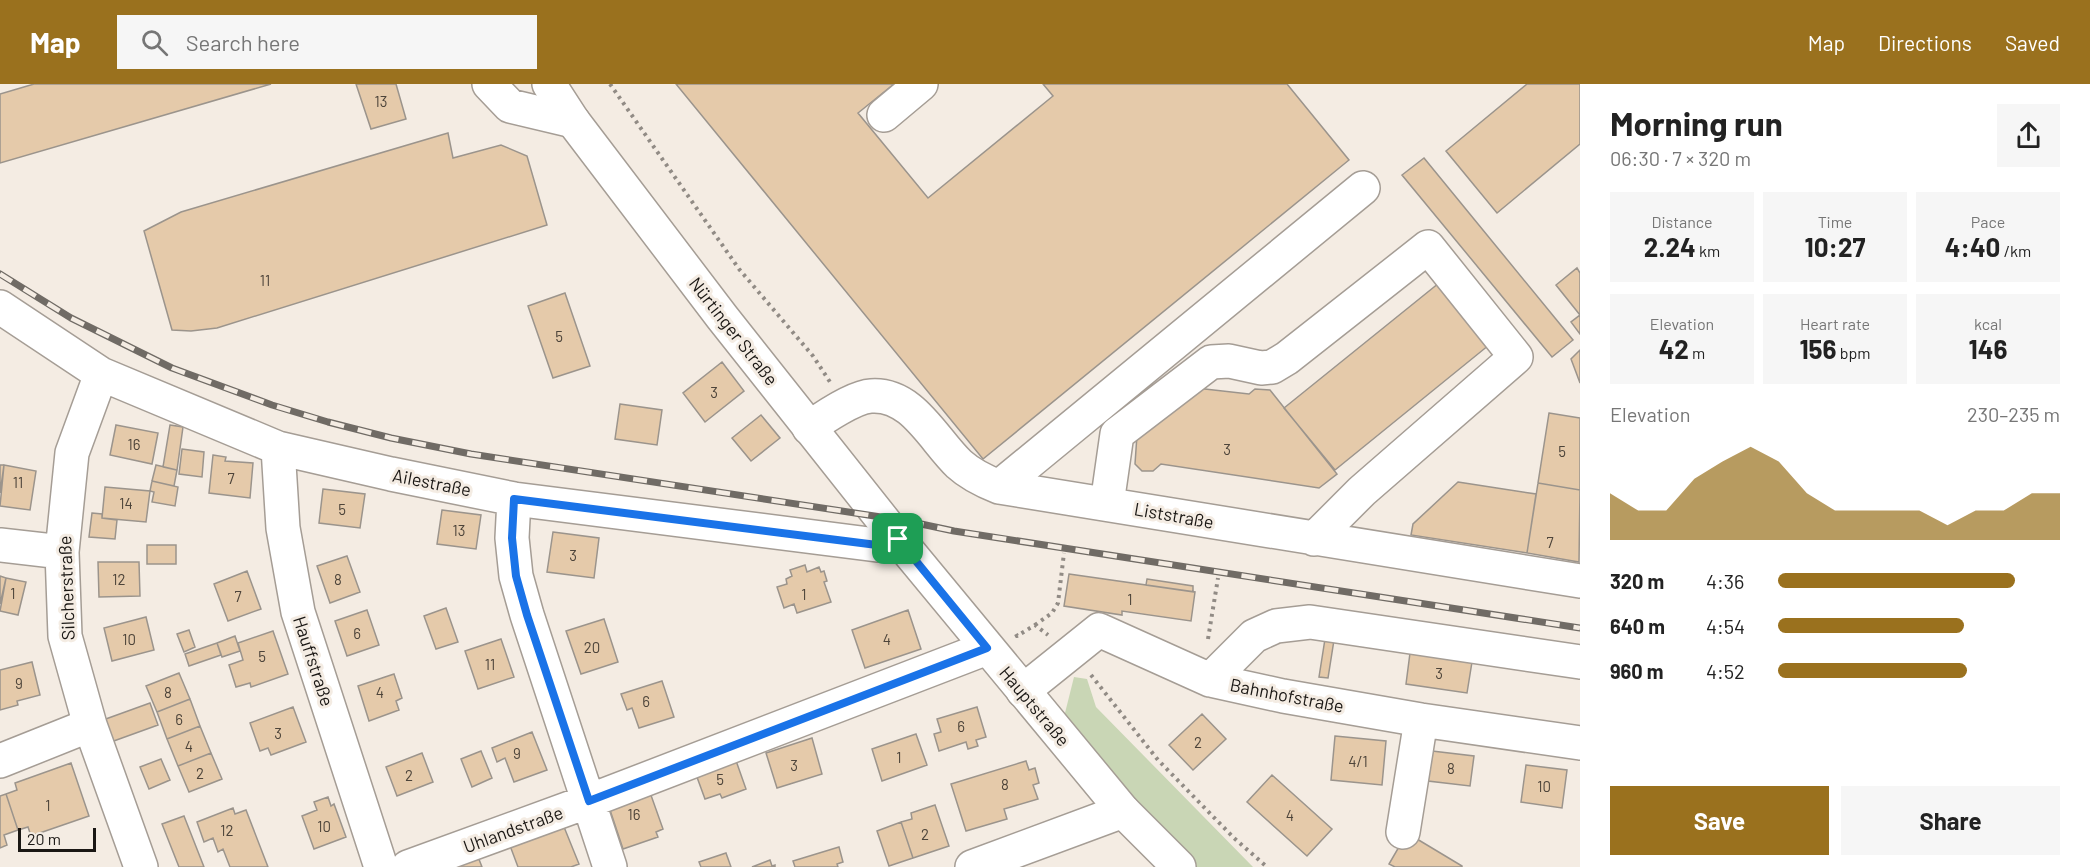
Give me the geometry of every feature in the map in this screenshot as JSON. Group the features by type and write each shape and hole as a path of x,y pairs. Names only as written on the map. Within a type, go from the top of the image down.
{"street":[{"name":"Nürtinger Straße","path":"549,84 573,121 809,428 898,539"},
{"path":"884,115 921,84"},
{"path":"499,95 573,121"},
{"path":"999,487 1363,188"},
{"path":"1107,504 1117,434 1211,362 1229,361 1260,368 1272,367 1287,358 1428,248 1516,357 1362,491 1314,539"},
{"name":"Ailestraße","path":"0,307 101,374 278,448 514,499 877,545 898,539"},
{"name":"Silcherstraße","path":"101,374 72,453 62,552 64,636 90,725 141,867"},
{"name":"Liststraße","path":"809,428 846,406 869,396 892,397 912,410 960,464 978,479 999,487 1580,581"},
{"name":"Hauffstraße","path":"278,448 283,528 298,612 381,867"},
{"path":"514,499 512,538 516,576 610,867"},
{"name":"Hauptstraße","path":"898,539 1123,811 1179,867"},
{"path":"0,545 62,552"},
{"path":"1210,680 1254,636 1276,626 1310,622 1580,662"},
{"name":"Bahnhofstraße","path":"1023,691 1099,630 1210,680 1283,696 1421,720 1580,743"},
{"name":"Uhlandstraße","path":"408,867 589,801 987,648"},
{"path":"1403,832 1421,720"},
{"path":"0,761 90,725"},
{"path":"972,867 1123,811"}],"path":[{"path":"610,84 739,269 813,356 846,406"},
{"path":"1035,625 1052,613 1058,603 1064,553"},
{"path":"1209,638 1218,578"},
{"path":"1071,652 1158,760 1234,838 1267,867"}],"green space":[{"path":"1074,677 1087,679 1096,707 1253,867 1190,867 1063,721"}],"building":[{"path":"34,84 271,84 0,163 0,94"},
{"path":"356,84 396,84 406,119 371,129"},
{"path":"676,84 894,84 858,113 928,198 1053,96 1043,84 1287,84 1349,160 983,459"},
{"path":"1527,84 1580,84 1580,144 1497,213 1446,151"},
{"path":"448,133 453,158 501,145 527,156 547,225 217,328 191,331 172,330 144,231 181,212"},
{"path":"1424,158 1573,340 1552,357 1402,175"},
{"path":"1577,268 1580,273 1580,315 1556,285"},
{"path":"1439,283 1489,345 1335,470 1284,408"},
{"path":"565,293 590,366 553,378 528,306"},
{"path":"1580,315 1580,334 1571,322"},
{"path":"1580,350 1580,383 1571,359"},
{"path":"722,362 744,391 705,422 683,393"},
{"path":"1196,388 1249,394 1255,389 1270,390 1337,474 1319,488 1161,464 1153,471 1142,471 1135,464 1137,435"},
{"path":"620,404 662,410 657,445 615,439"},
{"path":"1549,413 1580,418 1580,490 1538,483"},
{"path":"761,415 780,438 751,461 732,438"},
{"path":"116,425 158,433 152,464 110,455"},
{"path":"170,425 183,427 177,470 163,467"},
{"path":"182,449 204,452 202,477 179,474"},
{"path":"213,455 226,457 225,461 253,463 250,498 209,493"},
{"path":"0,465 4,465 0,493"},
{"path":"4,465 36,471 30,510 0,506"},
{"path":"156,465 177,470 174,486 152,481"},
{"path":"152,481 178,487 175,506 152,502 154,492 150,491"},
{"path":"1458,482 1536,494 1527,553 1411,535 1413,524"},
{"path":"1538,483 1580,490 1579,562 1527,553"},
{"path":"105,487 150,491 146,522 102,518"},
{"path":"323,489 365,494 360,528 319,523"},
{"path":"442,510 481,515 476,549 437,544"},
{"path":"92,513 102,514 102,518 117,520 115,539 89,537"},
{"path":"553,532 599,538 594,578 547,572"},
{"path":"147,545 176,545 176,564 147,564"},
{"path":"347,556 360,592 330,603 317,566"},
{"path":"98,562 139,562 140,596 99,597"},
{"path":"805,565 807,572 819,567 821,572 824,571 827,581 824,582 831,602 797,613 794,604 784,608 777,587 787,584 786,579 792,576 790,570"},
{"path":"247,571 261,609 228,621 214,584"},
{"path":"1069,574 1195,592 1191,621 1122,611 1122,615 1064,606"},
{"path":"0,576 6,578 0,604"},
{"path":"6,578 26,582 18,615 0,611"},
{"path":"1147,579 1193,586 1193,592 1146,585"},
{"path":"446,608 458,642 436,649 424,616"},
{"path":"367,610 379,645 347,656 335,621"},
{"path":"908,610 921,649 865,668 852,630"},
{"path":"146,617 154,650 112,661 104,628"},
{"path":"604,619 618,662 581,674 566,631"},
{"path":"189,630 195,647 184,652 177,634"},
{"path":"273,631 288,674 251,687 250,683 236,687 229,665 243,660 238,643"},
{"path":"235,636 240,651 222,657 217,643"},
{"path":"501,639 514,677 478,689 465,651"},
{"path":"1325,639 1334,640 1328,678 1319,677"},
{"path":"217,643 221,655 189,666 185,654"},
{"path":"1410,653 1472,662 1467,693 1406,684"},
{"path":"32,662 40,695 17,701 18,705 0,710 0,670"},
{"path":"179,673 190,699 157,712 146,686"},
{"path":"394,674 402,698 396,701 399,710 369,721 358,686"},
{"path":"662,681 674,717 639,728 632,708 627,710 621,694"},
{"path":"190,699 200,726 167,739 157,712"},
{"path":"150,703 158,725 111,742 103,720"},
{"path":"293,707 306,742 271,755 268,748 260,751 250,723"},
{"path":"977,707 986,737 976,740 978,746 968,749 966,742 939,751 934,734 941,732 937,719"},
{"path":"1202,714 1226,739 1193,770 1169,745"},
{"path":"200,726 211,753 178,766 167,739"},
{"path":"532,732 547,770 514,782 505,758 497,762 492,748"},
{"path":"916,734 927,765 882,781 872,749"},
{"path":"1335,736 1386,741 1382,785 1331,780"},
{"path":"812,738 822,774 777,788 766,753"},
{"path":"481,751 492,778 472,787 461,759"},
{"path":"1432,751 1474,756 1470,786 1428,781"},
{"path":"211,753 222,779 189,792 178,766"},
{"path":"422,753 433,782 397,796 386,767"},
{"path":"734,755 746,789 722,798 720,794 705,799 694,769"},
{"path":"161,759 170,780 149,789 140,767"},
{"path":"1026,761 1029,770 1035,768 1039,783 1033,785 1038,799 1004,809 1007,819 966,831 951,784"},
{"path":"71,763 89,816 31,836 28,827 18,830 6,794 17,790 15,783"},
{"path":"1526,765 1567,770 1562,808 1521,802"},
{"path":"1272,775 1332,829 1307,856 1247,802"},
{"path":"647,784 663,829 656,832 658,837 623,849 606,798"},
{"path":"6,794 18,830 4,835 7,845 0,848 0,796"},
{"path":"328,797 331,806 334,804 346,837 314,849 302,816 317,810 314,802"},
{"path":"935,805 949,846 913,858 901,822 912,819 911,813"},
{"path":"233,808 235,814 246,810 268,867 230,867 223,849 218,852 213,838 204,842 197,822"},
{"path":"184,816 204,867 179,867 162,824"},
{"path":"562,822 579,864 571,867 518,867 509,843"},
{"path":"901,822 913,858 889,866 877,831"},
{"path":"1407,833 1462,867 1395,867 1389,864"},
{"path":"839,847 843,862 837,864 838,867 795,867 793,861"},
{"path":"475,849 482,867 450,867"},
{"path":"726,853 731,867 701,867 699,862"},
{"path":"770,860 772,866 775,865 775,867 752,867"}],"railway":[{"path":"0,274 71,318 172,368 272,405 391,438 471,454 1580,628"}],"route":[{"path":"514,499 877,545 898,539 987,648 589,801 516,576 512,538 514,499"}]}
